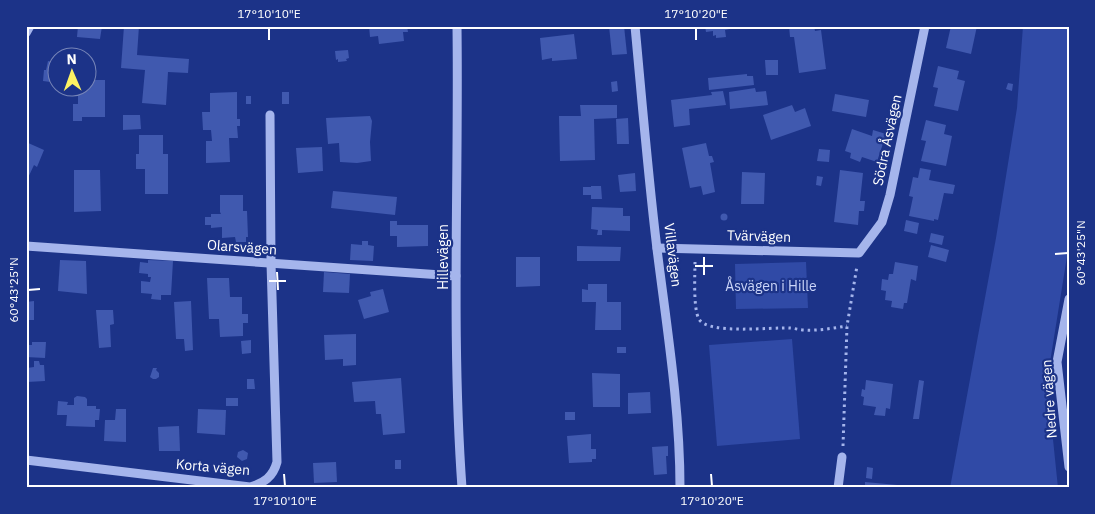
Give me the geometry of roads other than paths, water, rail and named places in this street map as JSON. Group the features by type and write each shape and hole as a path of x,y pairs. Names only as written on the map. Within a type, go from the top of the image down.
{"street":[{"path":"26,33 30,26"},
{"name":"Hillevägen","path":"457,26 456,276 462,488"},
{"name":"Villavägen","path":"635,26 657,248 672,360 680,488"},
{"name":"Södra Åsvägen","path":"859,253 877,230 884,215 925,26"},
{"name":"Korta vägen","path":"26,460 250,487 260,484 269,478 275,470 277,462 271,263 270,115"},
{"name":"Olarsvägen","path":"26,246 456,276"},
{"name":"Tvärvägen","path":"657,248 859,253"},
{"name":"Nedre vägen","path":"1069,299 1057,362 1069,467"},
{"path":"838,488 842,457"}],"park label":[{"name":"Åsvägen i Hille","path":"771,286"}]}
